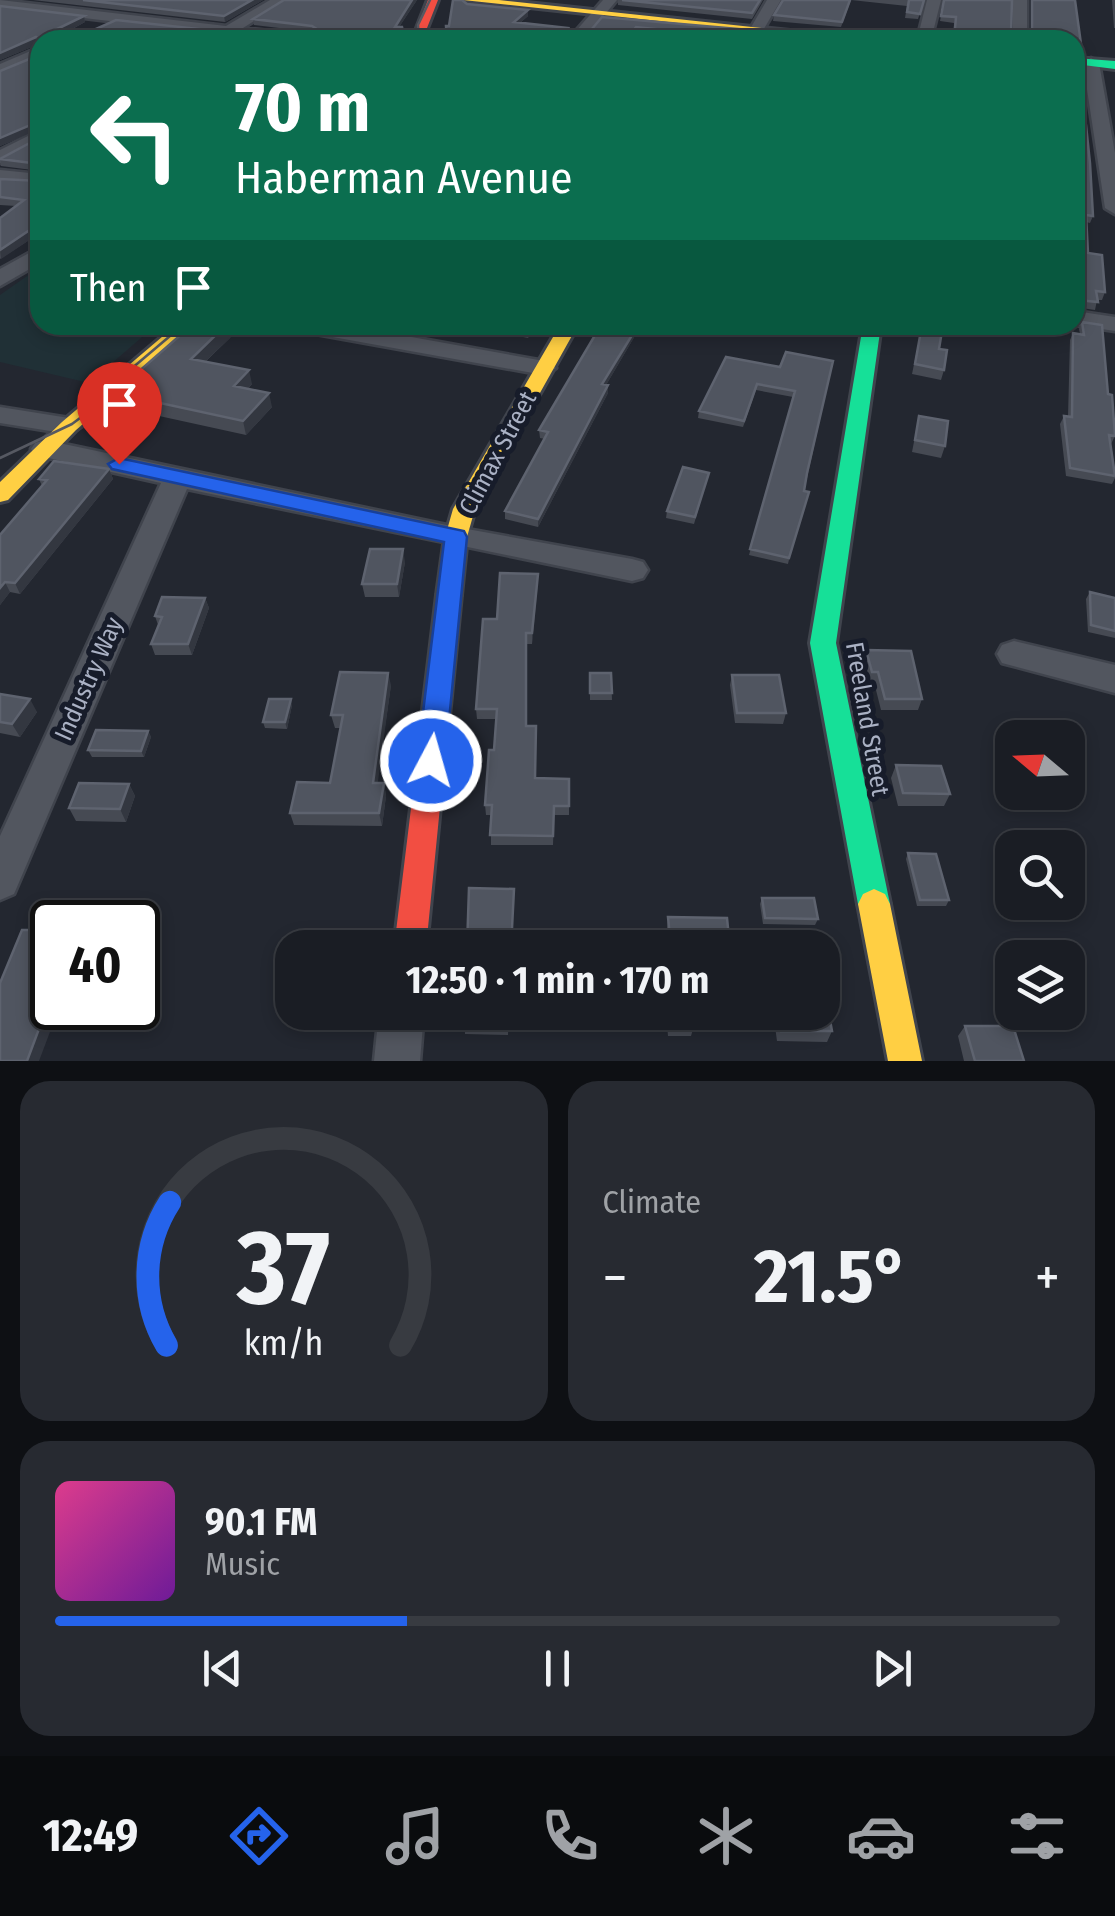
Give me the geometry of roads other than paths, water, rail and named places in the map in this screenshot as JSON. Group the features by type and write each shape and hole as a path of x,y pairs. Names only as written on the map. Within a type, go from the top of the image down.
{"street":[{"path":"5,4 229,30 280,0"},
{"path":"422,30 433,0"},
{"path":"468,0 605,7 733,30"},
{"path":"746,30 774,0"},
{"path":"926,30 934,0"},
{"path":"1020,0 1020,30"},
{"path":"584,30 605,7"},
{"path":"87,30 117,16"},
{"path":"0,70 30,56"},
{"path":"1085,62 1115,65"},
{"path":"1085,72 1115,208"},
{"path":"0,157 30,140"},
{"path":"0,176 30,179"},
{"path":"0,279 30,260"},
{"path":"1085,320 1115,324"},
{"path":"0,496 68,426 176,335"},
{"path":"361,335 544,368"},
{"name":"Climax Street","path":"412,930 456,537 464,509 563,335"},
{"name":"Freeland Street","path":"870,335 823,643 905,1061"},
{"path":"0,415 68,426"},
{"path":"45,449 456,537 632,570"},
{"name":"Industry Way","path":"0,881 178,476"},
{"path":"1014,654 1115,679"},
{"path":"397,1061 400,1030"}],"tram line":[{"path":"418,30 430,0"},
{"path":"118,380 171,335"},
{"path":"0,458 72,424 136,376"}]}
